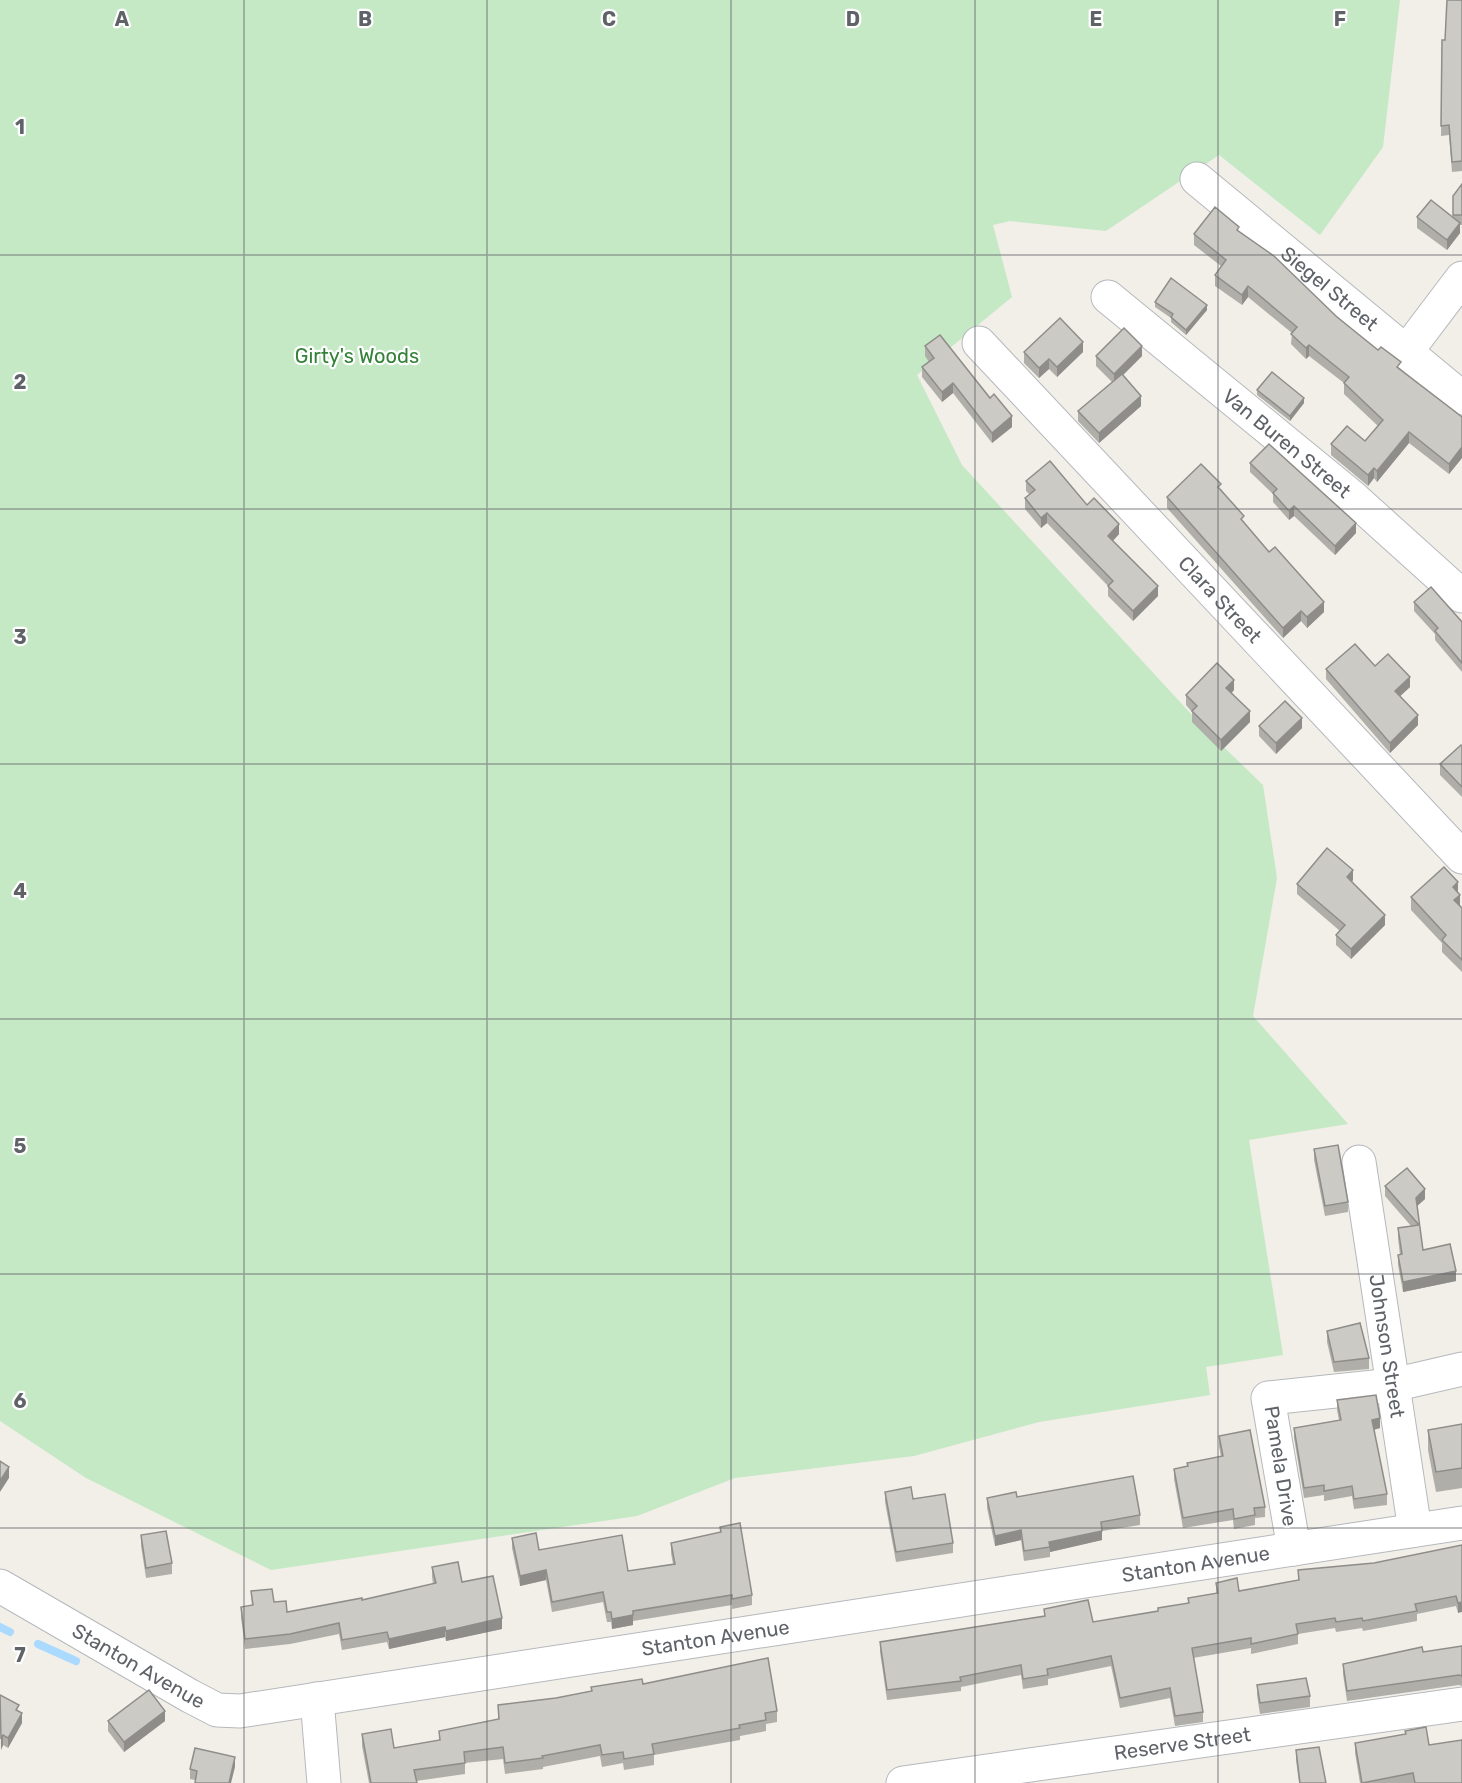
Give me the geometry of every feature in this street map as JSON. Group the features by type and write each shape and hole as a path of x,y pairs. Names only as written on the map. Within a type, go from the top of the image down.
{"street":[{"name":"Siegel Street","path":"1197,179 1462,398"},
{"path":"1406,352 1462,278"},
{"name":"Van Buren Street","path":"1108,297 1352,496 1462,596"},
{"name":"Clara Street","path":"979,343 1462,857"},
{"name":"Johnson Street","path":"1359,1162 1415,1530"},
{"path":"1393,1385 1462,1369"},
{"name":"Pamela Drive","path":"1294,1549 1268,1398 1393,1385"},
{"name":"Stanton Avenue","path":"0,1586 217,1710 240,1711 1462,1523"},
{"path":"317,1699 324,1783"},
{"name":"Reserve Street","path":"903,1783 1462,1704"}],"green space":[{"name":"Girty's Woods","path":"0,0 1400,0 1383,147 1320,235 1219,155 1106,231 1010,221 993,225 1012,297 917,375 962,465 1203,727 1263,785 1277,878 1253,1016 1348,1124 1249,1140 1283,1355 1206,1367 1210,1395 1039,1422 914,1456 735,1478 637,1516 271,1570 86,1478 0,1421"}],"building":[{"path":"1447,0 1462,0 1462,161 1452,162 1449,125 1441,126 1442,40 1445,40"},
{"path":"1462,184 1462,215 1453,215 1453,196"},
{"path":"1431,200 1460,223 1447,240 1417,217"},
{"path":"1215,207 1239,227 1237,230 1274,256 1337,317 1378,350 1381,347 1401,362 1397,367 1462,417 1462,447 1449,464 1409,432 1377,471 1374,468 1368,475 1331,444 1347,426 1365,441 1383,420 1344,383 1349,377 1309,345 1306,348 1291,334 1297,327 1248,286 1242,295 1215,275 1226,260 1194,234"},
{"path":"1171,278 1207,305 1186,330 1171,317 1173,314 1155,302"},
{"path":"1060,318 1083,342 1057,367 1049,359 1039,368 1024,352"},
{"path":"1124,328 1142,346 1114,374 1096,356"},
{"path":"940,335 990,398 994,394 1012,416 992,433 953,383 942,392 922,367 934,358 925,346"},
{"path":"1272,372 1304,398 1290,416 1257,390"},
{"path":"1122,374 1141,396 1099,433 1078,411"},
{"path":"1269,444 1356,523 1335,546 1294,506 1289,511 1273,493 1277,489 1250,463"},
{"path":"1050,461 1087,505 1094,498 1119,524 1108,536 1158,586 1133,611 1108,586 1113,581 1047,513 1041,518 1025,498 1035,490 1026,481"},
{"path":"1201,464 1221,484 1218,487 1244,516 1241,519 1269,552 1275,547 1324,602 1307,617 1301,611 1283,628 1167,497"},
{"path":"1431,587 1462,622 1462,663 1435,631 1438,628 1414,602"},
{"path":"1355,644 1375,666 1388,654 1410,677 1395,691 1418,715 1390,743 1326,669"},
{"path":"1217,663 1234,680 1226,688 1250,711 1221,740 1192,711 1197,706 1186,695"},
{"path":"1285,701 1302,718 1276,743 1259,726"},
{"path":"1462,746 1462,787 1440,764"},
{"path":"1327,848 1353,870 1347,877 1385,915 1351,949 1336,935 1345,925 1297,884"},
{"path":"1444,867 1458,882 1453,887 1460,895 1454,900 1462,908 1462,960 1442,940 1446,935 1411,897"},
{"path":"1338,1145 1348,1202 1325,1206 1314,1149"},
{"path":"1407,1168 1425,1189 1416,1198 1423,1250 1450,1244 1456,1271 1403,1282 1398,1255 1402,1254 1398,1228 1419,1225 1385,1186"},
{"path":"1360,1323 1369,1358 1334,1362 1327,1331"},
{"path":"1376,1395 1380,1418 1372,1420 1387,1494 1354,1499 1352,1486 1324,1491 1324,1485 1304,1488 1294,1428 1341,1420 1337,1400"},
{"path":"1462,1424 1462,1468 1436,1472 1428,1430"},
{"path":"1250,1430 1265,1507 1254,1508 1255,1515 1234,1519 1233,1509 1183,1518 1174,1469 1188,1466 1187,1463 1223,1456 1219,1436"},
{"path":"0,1461 9,1467 0,1481"},
{"path":"1133,1476 1140,1515 1101,1522 1102,1531 1049,1542 1050,1547 1024,1551 1021,1530 995,1536 987,1498 1016,1492 1017,1497"},
{"path":"911,1487 913,1499 945,1494 953,1543 896,1552 885,1492"},
{"path":"740,1523 752,1595 732,1599 732,1595 633,1611 633,1615 612,1619 611,1612 607,1612 603,1592 552,1602 546,1570 520,1576 512,1538 536,1533 539,1550 622,1535 628,1571 675,1564 671,1543 721,1532 720,1527"},
{"path":"166,1531 172,1563 146,1568 141,1535"},
{"path":"1462,1545 1462,1602 1458,1603 1456,1596 1415,1604 1417,1611 1363,1621 1362,1618 1336,1622 1335,1618 1296,1624 1298,1634 1251,1644 1251,1638 1192,1648 1203,1712 1175,1716 1170,1688 1120,1698 1111,1656 1047,1669 1048,1675 1023,1679 1021,1665 960,1677 961,1681 887,1690 880,1642 1045,1616 1044,1609 1088,1600 1093,1622 1158,1611 1158,1608 1189,1603 1188,1598 1218,1593 1216,1583 1237,1578 1239,1591 1299,1580 1298,1570 1374,1563"},
{"path":"458,1562 462,1582 493,1576 502,1618 446,1631 445,1627 389,1639 387,1632 342,1640 339,1623 290,1634 245,1639 241,1607 253,1605 251,1591 272,1589 274,1602 286,1601 287,1612 362,1598 362,1600 436,1583 432,1567"},
{"path":"1462,1646 1462,1676 1347,1691 1343,1664 1422,1647 1423,1652"},
{"path":"768,1658 777,1711 765,1713 766,1720 739,1725 740,1728 652,1744 654,1754 624,1759 623,1752 602,1755 600,1745 542,1756 543,1758 505,1763 503,1747 464,1752 465,1763 414,1770 417,1783 371,1783 362,1734 391,1729 394,1748 440,1740 439,1731 499,1719 498,1705 556,1698 592,1691 591,1687 642,1679 643,1684"},
{"path":"1306,1678 1310,1696 1260,1703 1257,1685"},
{"path":"149,1690 165,1711 124,1742 108,1721"},
{"path":"0,1695 19,1705 16,1710 22,1713 8,1738 3,1735 1,1739"},
{"path":"1426,1727 1429,1745 1462,1740 1462,1783 1415,1783 1413,1773 1362,1783 1355,1743 1406,1734 1405,1731"},
{"path":"1319,1747 1326,1783 1300,1783 1296,1750"},
{"path":"195,1748 235,1757 229,1783 195,1783 197,1771 190,1769"}],"waterway":[{"path":"0,1627 10,1632"},
{"path":"38,1644 76,1661"}]}
